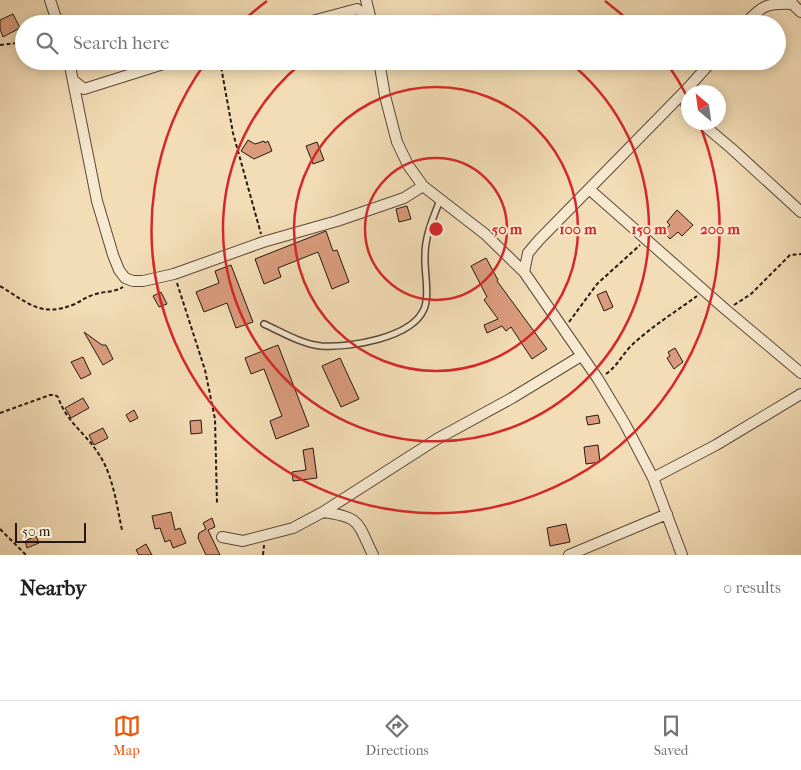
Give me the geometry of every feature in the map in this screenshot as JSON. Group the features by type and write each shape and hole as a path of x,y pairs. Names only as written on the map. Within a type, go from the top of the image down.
{"street":[{"path":"50,0 55,15"},
{"path":"366,0 370,15"},
{"path":"754,15 765,3 790,2 801,12"},
{"path":"335,15 357,9 364,15"},
{"path":"71,70 97,201 119,270 125,278 133,281 143,281 174,274 263,242 337,221 404,198 423,186"},
{"path":"74,81 84,89 144,70"},
{"path":"380,70 397,142 408,164 423,186 485,234 524,272 598,380 625,424 653,478 682,555"},
{"path":"691,85 704,70"},
{"path":"524,272 528,253 539,240 681,95"},
{"path":"710,130 801,212"},
{"path":"590,189 725,310 801,373"},
{"path":"509,256 528,253"},
{"path":"222,537 243,541 251,540 293,528 322,512 437,439 512,398 581,356"},
{"path":"653,478 716,445 801,394"},
{"path":"322,512 344,515 357,522 373,555"},
{"path":"569,555 667,514"}],"lane":[{"path":"264,324 302,341 320,346 369,341 392,336 407,329 419,318 427,300 424,255 427,234 440,200"}],"path":[{"path":"0,44 15,43"},
{"path":"222,70 233,133 263,242"},
{"path":"563,330 597,284 646,240"},
{"path":"725,310 751,294 790,255 801,254"},
{"path":"174,274 205,370 215,419 217,504"},
{"path":"0,286 34,307 43,310 74,304 93,294 119,290 133,281"},
{"path":"598,380 616,366 629,349 651,330 705,291"},
{"path":"0,412 55,394 72,424 96,450 110,475 122,530"},
{"path":"0,529 26,555"}],"building":[{"path":"13,14 15,18 15,31 3,37 0,29 0,20"},
{"path":"248,140 255,144 268,141 272,151 254,159 241,151"},
{"path":"317,142 324,160 313,164 306,146"},
{"path":"407,206 411,219 399,222 396,209"},
{"path":"677,210 693,225 682,236 678,232 670,239 663,231 670,225 667,222"},
{"path":"326,231 333,251 337,250 349,282 332,289 318,252 278,268 281,277 264,284 255,259"},
{"path":"486,258 497,281 547,349 532,359 511,327 506,331 502,326 487,333 484,325 498,319 484,300 487,297 471,266"},
{"path":"231,265 253,322 236,328 227,303 204,312 196,292 219,283 215,271"},
{"path":"606,291 613,307 604,311 597,295"},
{"path":"161,292 167,304 159,307 153,296"},
{"path":"84,332 102,345 106,345 113,359 103,365"},
{"path":"278,345 309,426 276,439 270,421 282,416 264,369 251,374 245,358"},
{"path":"675,348 683,362 674,369 667,358 670,356 668,352"},
{"path":"83,357 91,374 81,379 71,362"},
{"path":"340,358 359,399 341,407 322,366"},
{"path":"83,398 89,408 71,418 65,408"},
{"path":"134,410 138,418 130,422 126,415"},
{"path":"598,415 600,423 588,425 586,417"},
{"path":"201,420 202,433 191,434 190,421"},
{"path":"103,428 108,438 94,445 89,435"},
{"path":"598,445 600,462 586,464 584,447"},
{"path":"313,448 317,478 293,481 292,472 306,470 303,450"},
{"path":"171,512 175,530 180,528 186,543 173,548 170,540 165,542 160,528 155,529 152,516"},
{"path":"212,518 215,527 208,530 220,555 206,555 198,538 199,533 206,529 203,523"},
{"path":"566,524 570,542 550,546 547,528"},
{"path":"36,536 39,543 27,548 25,541"},
{"path":"146,544 152,555 139,555 136,550"}]}
